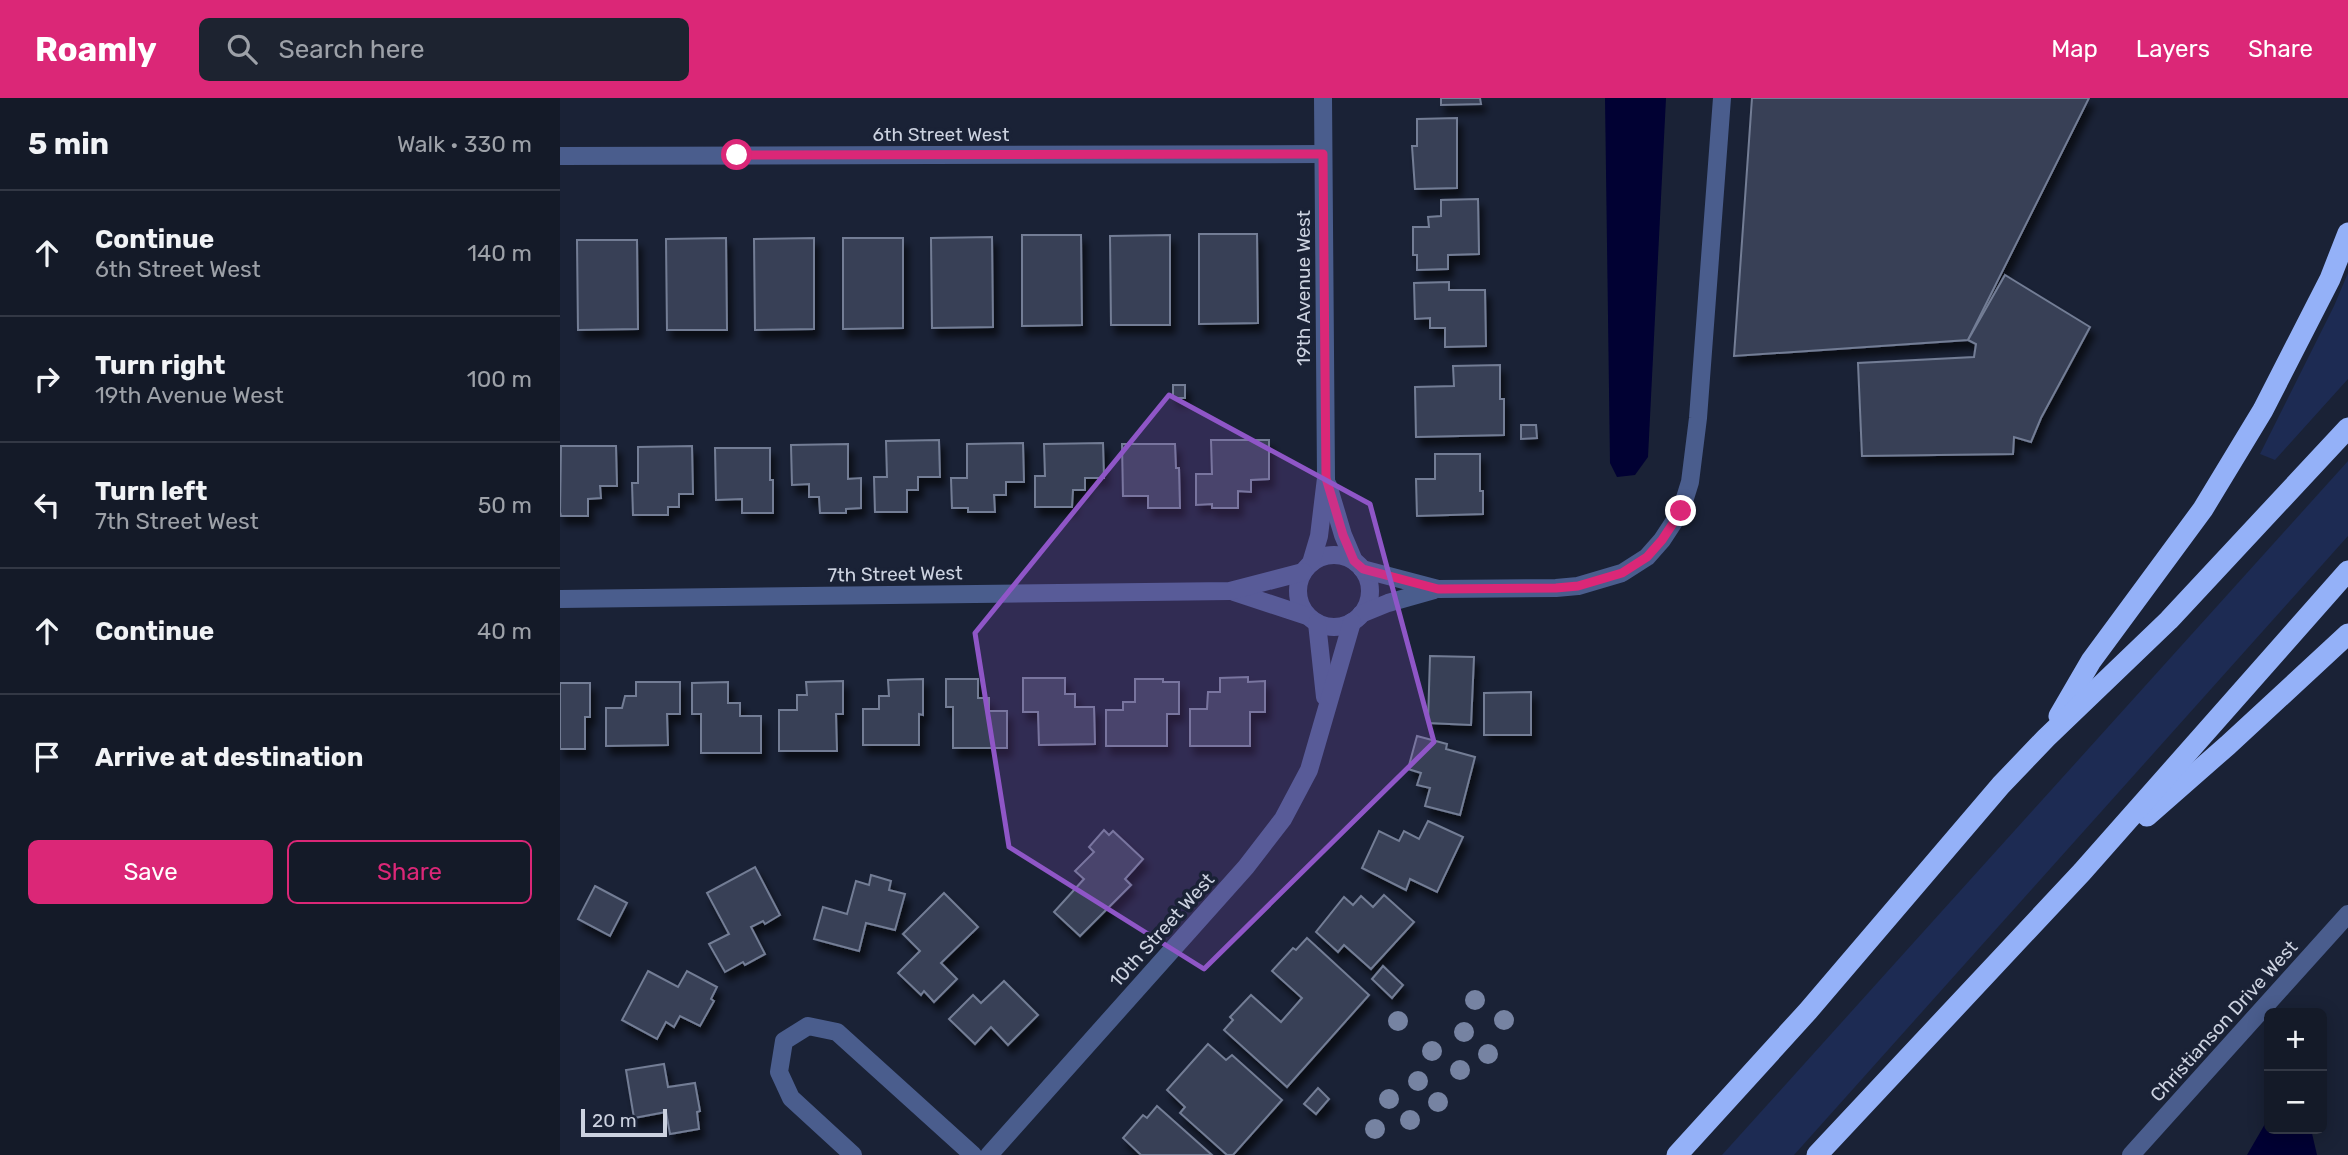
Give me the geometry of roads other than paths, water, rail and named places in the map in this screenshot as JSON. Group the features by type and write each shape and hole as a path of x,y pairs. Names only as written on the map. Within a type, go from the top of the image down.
{"highway":[{"path":"2046,738 2091,661 2203,509 2256,421 2330,279 2348,233"},
{"path":"1677,1155 1808,1010 2001,785 2169,620 2348,428"},
{"path":"1817,1155 2082,872 2348,571"},
{"path":"2082,872 2228,745 2348,634"}],"street":[{"name":"19th Avenue West","path":"1307,567 1319,536 1326,478 1322,98"},
{"path":"1438,589 1358,565 1344,556 1331,555 1307,567 1297,594 1300,605 1312,619 1328,627 1341,626 1388,603 1438,589 1578,586 1622,573 1647,557 1681,511 1690,482 1698,418 1722,98"},
{"name":"6th Street West","path":"560,156 1323,154"},
{"name":"19th Avenue West","path":"1326,478 1343,535 1358,565"},
{"path":"1357,618 1367,603 1370,591 1368,580 1358,565"},
{"name":"7th Street West","path":"560,599 1230,591 1276,581 1307,567"},
{"name":"7th Street West","path":"1230,591 1312,619"},
{"name":"10th Street West","path":"989,1155 1246,867 1283,819 1309,771 1320,739 1326,708 1357,618"},
{"name":"10th Street West","path":"1312,619 1326,708"},
{"name":"Christianson Drive West","path":"2131,1155 2348,914"},
{"path":"853,1155 791,1098 779,1072 784,1041 808,1026 837,1032 973,1155"}]}
